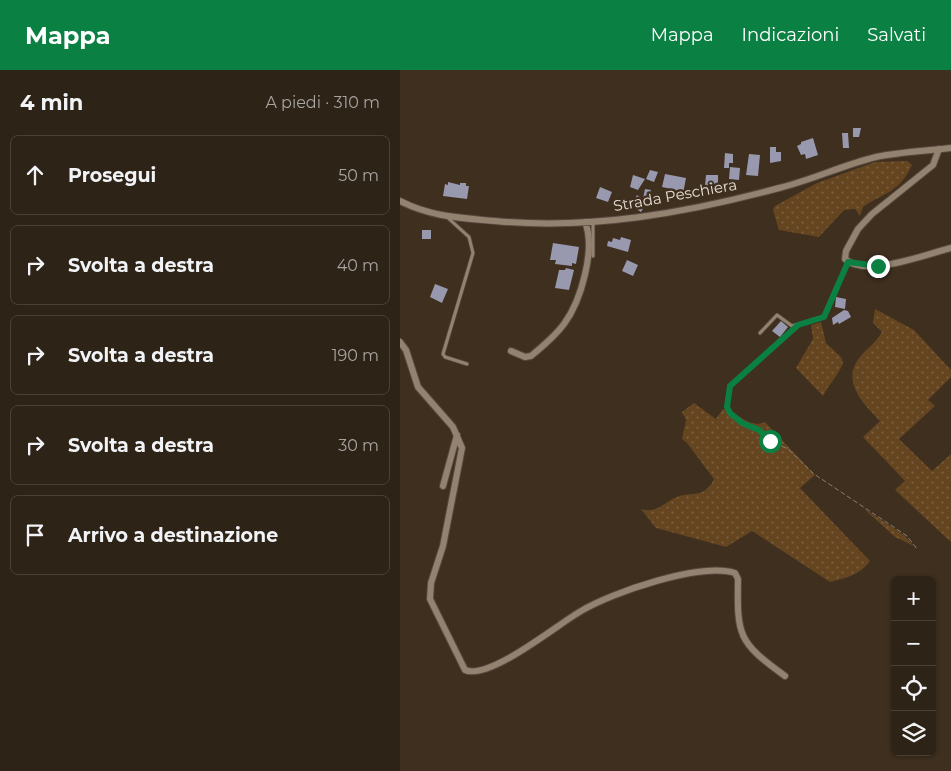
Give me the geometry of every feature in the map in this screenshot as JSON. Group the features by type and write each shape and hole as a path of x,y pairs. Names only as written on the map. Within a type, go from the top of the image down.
{"street":[{"name":"Strada Peschiera","path":"400,201 426,213 447,217 536,225 593,222 678,211 778,189 876,157 951,148"},
{"path":"938,149 933,165 872,214 858,229 846,251 845,259 848,262 878,266 951,248"},
{"path":"510,351 525,357 531,356 564,325 576,304 586,270 589,232 585,222"},
{"path":"400,342 406,350 418,387 457,435 462,448 461,464 443,546 430,583 430,599 465,670 472,673 485,670 531,645 581,611 620,591 656,581 698,573 730,571 735,573 738,579 738,621 743,638 757,656 785,676"},
{"path":"443,486 457,435"}],"lane":[{"path":"447,217 470,237 473,253 443,354 445,357 467,364"},
{"path":"592,256 593,222"},
{"path":"760,333 777,315 788,324 798,325 824,317 848,262"}],"path":[{"path":"798,325 784,340 732,381 728,403 730,413 742,423 759,430 770,441 788,449 814,474 907,536 917,549"}],"shaded area":[{"path":"907,161 912,165 897,187 863,207 860,216 855,209 844,210 819,237 779,230 773,210 775,206 817,183 875,162"},
{"path":"875,309 914,330 951,370 951,377 928,400 935,406 899,439 932,471 951,454 951,542 895,490 905,481 863,437 880,421 867,408 857,392 852,376 859,358 882,332 873,323"},
{"path":"821,322 826,343 841,357 843,363 823,396 796,368 813,339 811,325"},
{"path":"694,403 716,419 723,409 748,422 759,424 765,422 815,475 800,488 870,561 866,566 852,575 830,582 752,531 726,547 656,528 641,509 656,509 677,497 702,492 714,479 682,439 686,420 682,412"},
{"path":"863,508 904,535 914,546 895,537"}],"building":[{"path":"853,128 861,128 859,137 853,137"},
{"path":"842,133 848,133 849,148 843,148"},
{"path":"813,138 818,155 806,159 805,154 801,155 797,146 801,142"},
{"path":"770,147 776,147 776,152 781,152 781,161 770,163"},
{"path":"725,153 733,154 733,163 729,163 729,168 724,168"},
{"path":"749,154 760,155 758,176 746,175"},
{"path":"730,167 740,168 739,180 729,179"},
{"path":"650,170 658,172 654,182 646,179"},
{"path":"665,174 686,178 683,194 676,193 676,190 662,187"},
{"path":"633,175 645,179 638,190 630,187"},
{"path":"706,175 718,175 718,186 705,186"},
{"path":"448,182 460,185 460,183 466,183 466,186 469,186 467,199 443,196 445,184 448,185"},
{"path":"600,187 612,192 608,202 596,198"},
{"path":"645,189 651,190 650,199 643,198"},
{"path":"637,195 647,202 641,212 633,207 635,204 632,203"},
{"path":"422,230 431,230 431,239 422,239"},
{"path":"621,237 631,240 628,252 607,246 608,241 612,242 613,238 620,240"},
{"path":"553,243 579,247 576,264 572,263 572,266 555,264 556,260 550,260"},
{"path":"627,260 638,265 633,276 622,271"},
{"path":"566,268 574,270 569,290 555,288 559,270 565,270"},
{"path":"435,284 448,289 442,303 430,297"},
{"path":"836,297 846,299 845,309 835,307"},
{"path":"844,310 848,311 851,317 839,324 838,322 833,325 832,318"},
{"path":"781,321 788,327 780,337 772,331"}],"route":[{"path":"770,441 759,430 742,423 730,413 727,407 732,381 784,340 798,325 818,321 824,317 848,262 855,265 878,266"}]}
